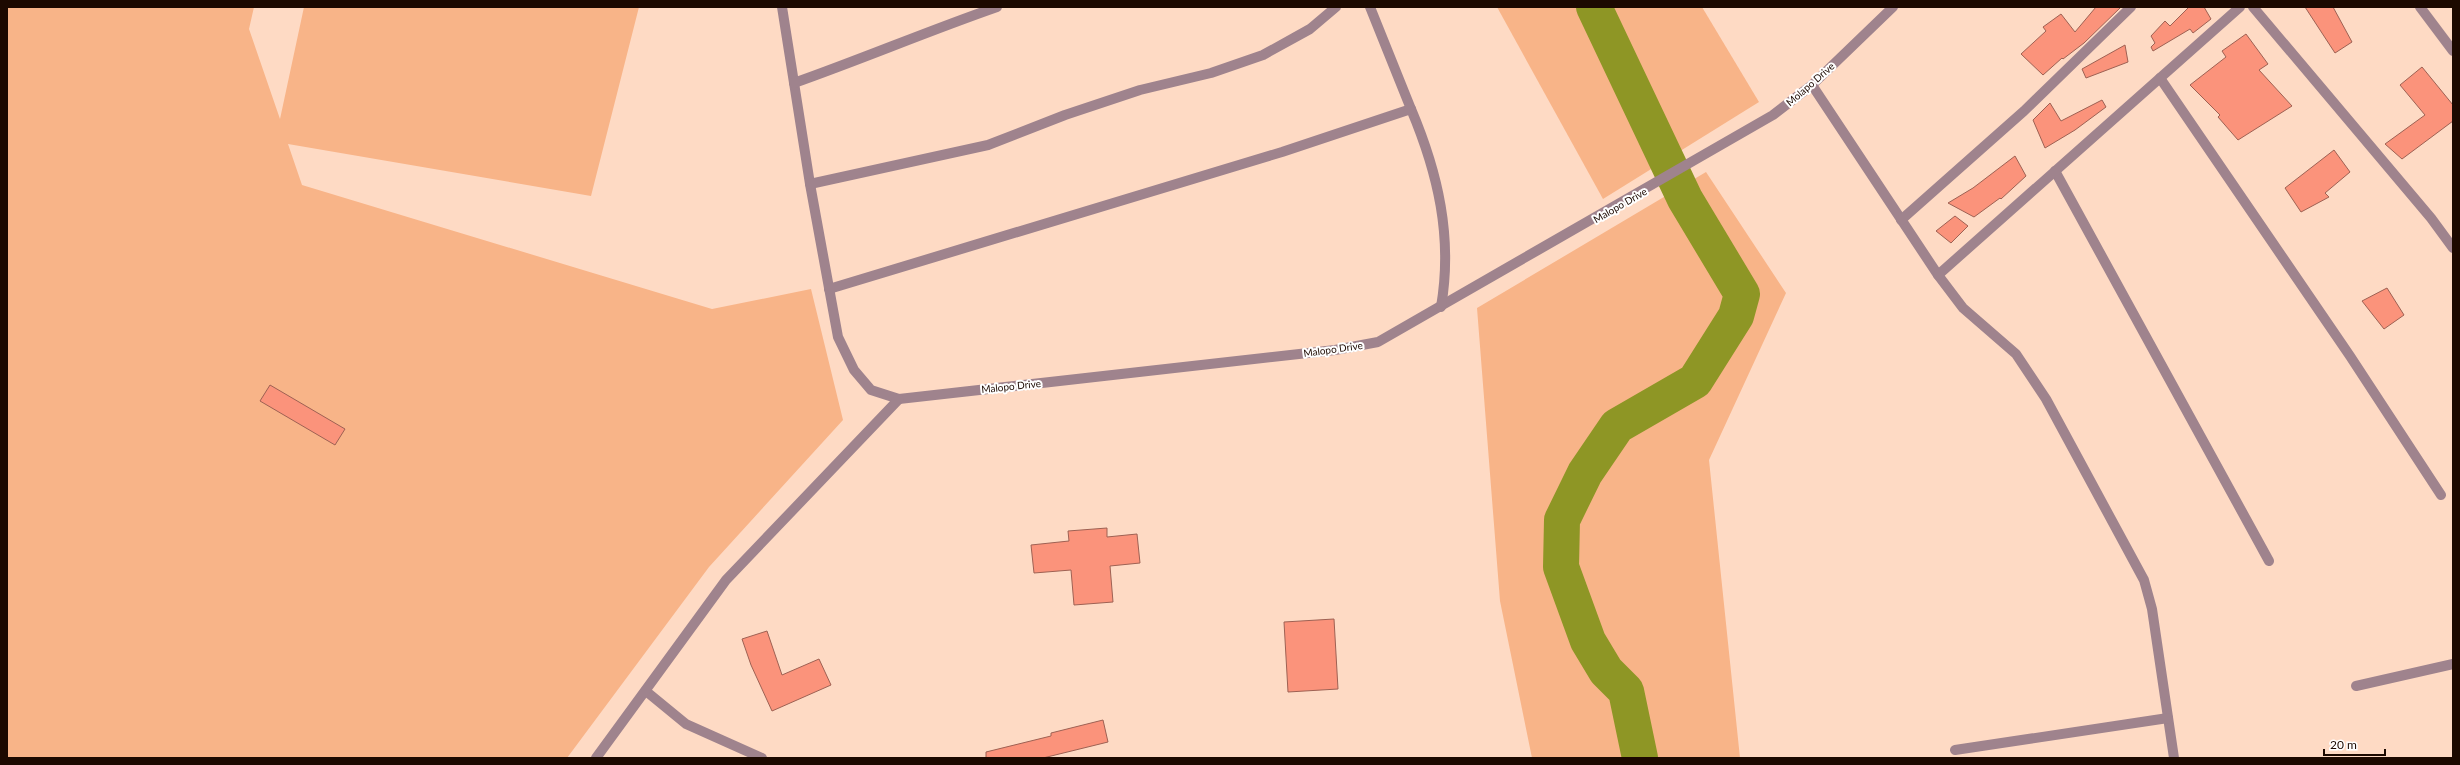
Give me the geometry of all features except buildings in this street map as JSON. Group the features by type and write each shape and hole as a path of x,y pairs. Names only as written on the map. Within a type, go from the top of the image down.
{"street":[{"path":"596,758 647,692 726,580 899,399 871,390 854,370 838,337 810,184 782,7"},
{"path":"794,83 848,64 920,34 997,7"},
{"path":"810,184 988,145 1065,115 1140,90 1218,70 1263,55 1310,29 1336,7"},
{"path":"1370,7 1433,168 1443,206 1446,242 1446,281 1441,307"},
{"name":"Molapo Drive","path":"1718,148 1773,115 1812,85 1892,7"},
{"path":"1900,220 2024,111 2131,7"},
{"path":"1938,275 2240,7"},
{"path":"2253,7 2430,218 2453,248"},
{"path":"2420,7 2453,51"},
{"path":"2160,78 2350,356 2441,495"},
{"path":"1812,85 1900,220 1938,275 1963,308 2016,354 2042,392 2144,580 2152,609 2174,758"},
{"path":"829,289 1282,152 1411,109"},
{"name":"Malopo Drive","path":"899,399 1335,350 1378,342 1630,200 1718,148"},
{"path":"2055,171 2269,561"},
{"path":"2356,686 2453,664"},
{"path":"647,692 686,724 762,758"},
{"path":"1955,750 2168,718"}],"shaded area":[{"path":"7,7 254,7 249,29 280,119 304,7 639,7 591,196 288,144 302,185 712,309 811,289 843,420 709,567 567,758 7,758"},
{"path":"1497,7 1702,7 1759,102 1603,199"},
{"path":"1706,172 1786,293 1709,460 1740,758 1532,758 1500,601 1477,308"}],"waterway":[{"path":"1594,7 1685,199 1742,294 1736,316 1695,381 1617,426 1585,473 1562,520 1561,567 1588,641 1606,671 1626,691 1640,758"}]}
